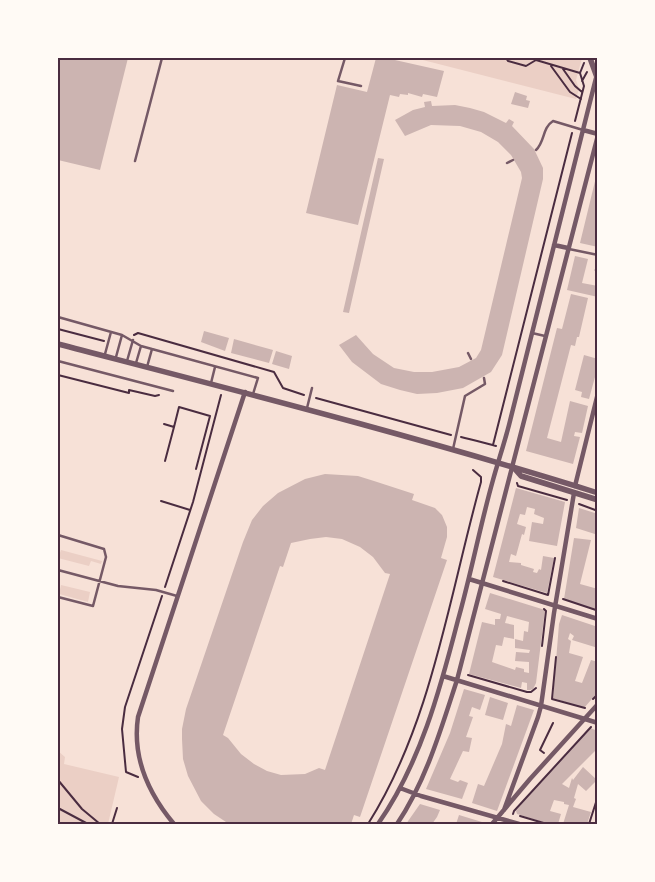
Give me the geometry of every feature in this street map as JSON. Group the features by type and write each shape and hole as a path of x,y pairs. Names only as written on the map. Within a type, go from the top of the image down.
{"street":[{"path":"378,824 400,788 424,734 443,676 597,79 590,58"},
{"path":"397,824 415,793 437,742 457,680 598,134 583,130"},
{"path":"554,245 568,248"},
{"path":"58,344 308,409 598,492"},
{"path":"174,824 156,797 143,772 137,751 136,731 141,705 245,392"},
{"path":"575,486 595,412 598,393"},
{"path":"511,466 521,476 598,500"},
{"path":"504,810 541,706 555,605 574,493"},
{"path":"469,579 598,619"},
{"path":"443,676 598,723"},
{"path":"492,824 542,764 598,704"},
{"path":"400,788 519,824"}],"lane":[{"path":"135,161 162,58"},
{"path":"345,58 338,81 361,86"},
{"path":"536,150 541,145 546,128 553,122 583,130"},
{"path":"507,163 513,160"},
{"path":"568,248 598,255"},
{"path":"596,270 598,264"},
{"path":"58,317 122,335 141,346 258,378 253,394"},
{"path":"104,356 111,332"},
{"path":"532,333 545,336"},
{"path":"116,359 122,335"},
{"path":"127,362 132,340"},
{"path":"136,364 141,346"},
{"path":"147,367 152,349"},
{"path":"468,354 471,359"},
{"path":"58,360 173,391"},
{"path":"211,383 215,366"},
{"path":"452,450 465,396 485,384 484,378"},
{"path":"308,409 312,388"},
{"path":"58,535 104,549 106,557 93,606 58,597"},
{"path":"58,570 100,581 134,588 156,590 177,596"}],"path":[{"path":"506,58 508,61 526,66 535,59 580,73"},
{"path":"138,333 274,372 283,388 493,445 581,99 584,86 580,73 585,58"},
{"path":"550,65 557,77 570,92 581,99"},
{"path":"562,68 575,86 582,92"},
{"path":"582,82 588,70"},
{"path":"58,329 108,342"},
{"path":"58,375 129,393 130,390 155,396 160,395"},
{"path":"165,461 179,407 215,417"},
{"path":"196,469 210,416"},
{"path":"164,424 174,426"},
{"path":"368,824 378,809 403,755 436,661 481,482 481,478 473,470"},
{"path":"517,484 518,486 598,512"},
{"path":"160,501 190,510"},
{"path":"578,506 598,512"},
{"path":"502,581 548,595"},
{"path":"562,599 598,611"},
{"path":"541,649 546,611"},
{"path":"468,675 527,692 531,692 537,687"},
{"path":"552,699 584,709"},
{"path":"544,753 540,750 553,723"},
{"path":"547,824 513,814 532,790 591,726"},
{"path":"58,780 82,809 100,824"},
{"path":"589,824 598,796"},
{"path":"58,808 88,824"},
{"path":"112,824 117,808"}],"shaded area":[{"path":"415,58 582,58 576,80 579,89 576,99"},
{"path":"61,550 102,561 101,564 91,561 89,566 58,558"},
{"path":"61,585 90,592 88,602 59,594"},
{"path":"58,751 65,757 64,764 119,777 108,824 58,824"}],"building":[{"path":"58,58 128,58 100,170 58,160"},
{"path":"376,58 386,58 444,71 437,97 423,94 422,97 408,93 408,95 400,94 399,97 390,95 358,225 306,213 337,85 367,92"},
{"path":"515,92 527,96 526,100 530,101 528,108 511,104"},
{"path":"431,101 432,106 455,105 484,112 506,123 509,119 514,122 512,126 534,149 543,168 543,179 502,355 491,372 463,388 437,393 417,394 381,384 352,362 339,345 356,335 373,354 394,368 414,372 432,372 459,367 476,358 481,350 522,178 521,172 511,155 498,142 481,132 460,126 431,125 405,136 395,120 413,110 425,107 424,102"},
{"path":"378,158 384,159 349,313 343,312"},
{"path":"598,173 598,247 580,243"},
{"path":"575,256 588,259 582,283 598,286 598,297 567,290"},
{"path":"571,294 588,298 579,337 577,337 575,346 571,345 547,438 561,442 570,401 588,406 582,433 575,432 574,436 580,437 573,464 526,451 557,328 562,329"},
{"path":"204,331 229,338 225,351 201,342"},
{"path":"234,339 273,350 269,363 231,353"},
{"path":"276,351 292,356 289,369 272,364"},
{"path":"584,355 598,359 598,366 589,399 581,397 582,392 575,390"},
{"path":"325,474 358,476 414,494 412,500 435,508 442,515 447,527 447,537 441,558 447,560 360,817 354,815 351,824 229,824 214,814 201,801 188,776 183,759 182,739 186,709 252,520 263,506 278,493 305,479","holes":["326,537 342,539 360,547 373,557 385,573 390,574 325,770 319,768 305,774 281,775 267,771 241,754 228,738 223,735 280,566 283,567 291,543"]},
{"path":"516,488 565,502 557,546 529,541 532,522 543,524 544,518 534,514 535,509 527,507 525,515 520,514 517,524 526,527 516,556 511,554 509,562 521,563 521,565 534,569 533,572 537,573 539,569 541,570 543,556 554,558 547,593 493,577"},
{"path":"579,508 598,514 598,535 576,528"},
{"path":"574,538 591,540 580,584 598,589 598,610 564,599"},
{"path":"490,593 545,610 536,683 533,689 527,690 527,683 522,682 521,688 469,674 482,622 495,625 495,619 500,619 501,614 485,609","holes":["507,616 529,622 528,632 524,631 523,641 515,639 515,648 530,650 529,653 516,652 515,661 529,662 529,673 524,672 524,669 516,667 515,670 492,662 496,645 502,646 504,637 514,639 514,625 505,623"]},
{"path":"562,615 598,627 598,648 572,640 574,636 570,633 568,639 571,641 569,653 583,657 575,681 582,683 591,660 598,662 598,692 584,708 553,698 559,624"},
{"path":"464,689 485,695 480,710 472,707 469,716 473,717 466,737 472,738 469,752 463,751 450,779 468,783 462,799 426,789 450,733"},
{"path":"490,697 508,703 503,720 485,715"},
{"path":"517,705 534,710 497,811 472,803 478,784 484,786 502,744 506,724 511,726"},
{"path":"590,728 598,731 598,748 562,784 569,788 572,778 573,780 583,767 597,780 586,791 578,784 574,798 576,799 573,807 591,812 587,824 563,824 569,805 554,800 550,811 561,814 558,824 549,824 517,814 516,811 522,803"},
{"path":"420,804 440,810 437,817 432,824 406,824"},
{"path":"459,815 482,822 482,824 456,824"}]}
